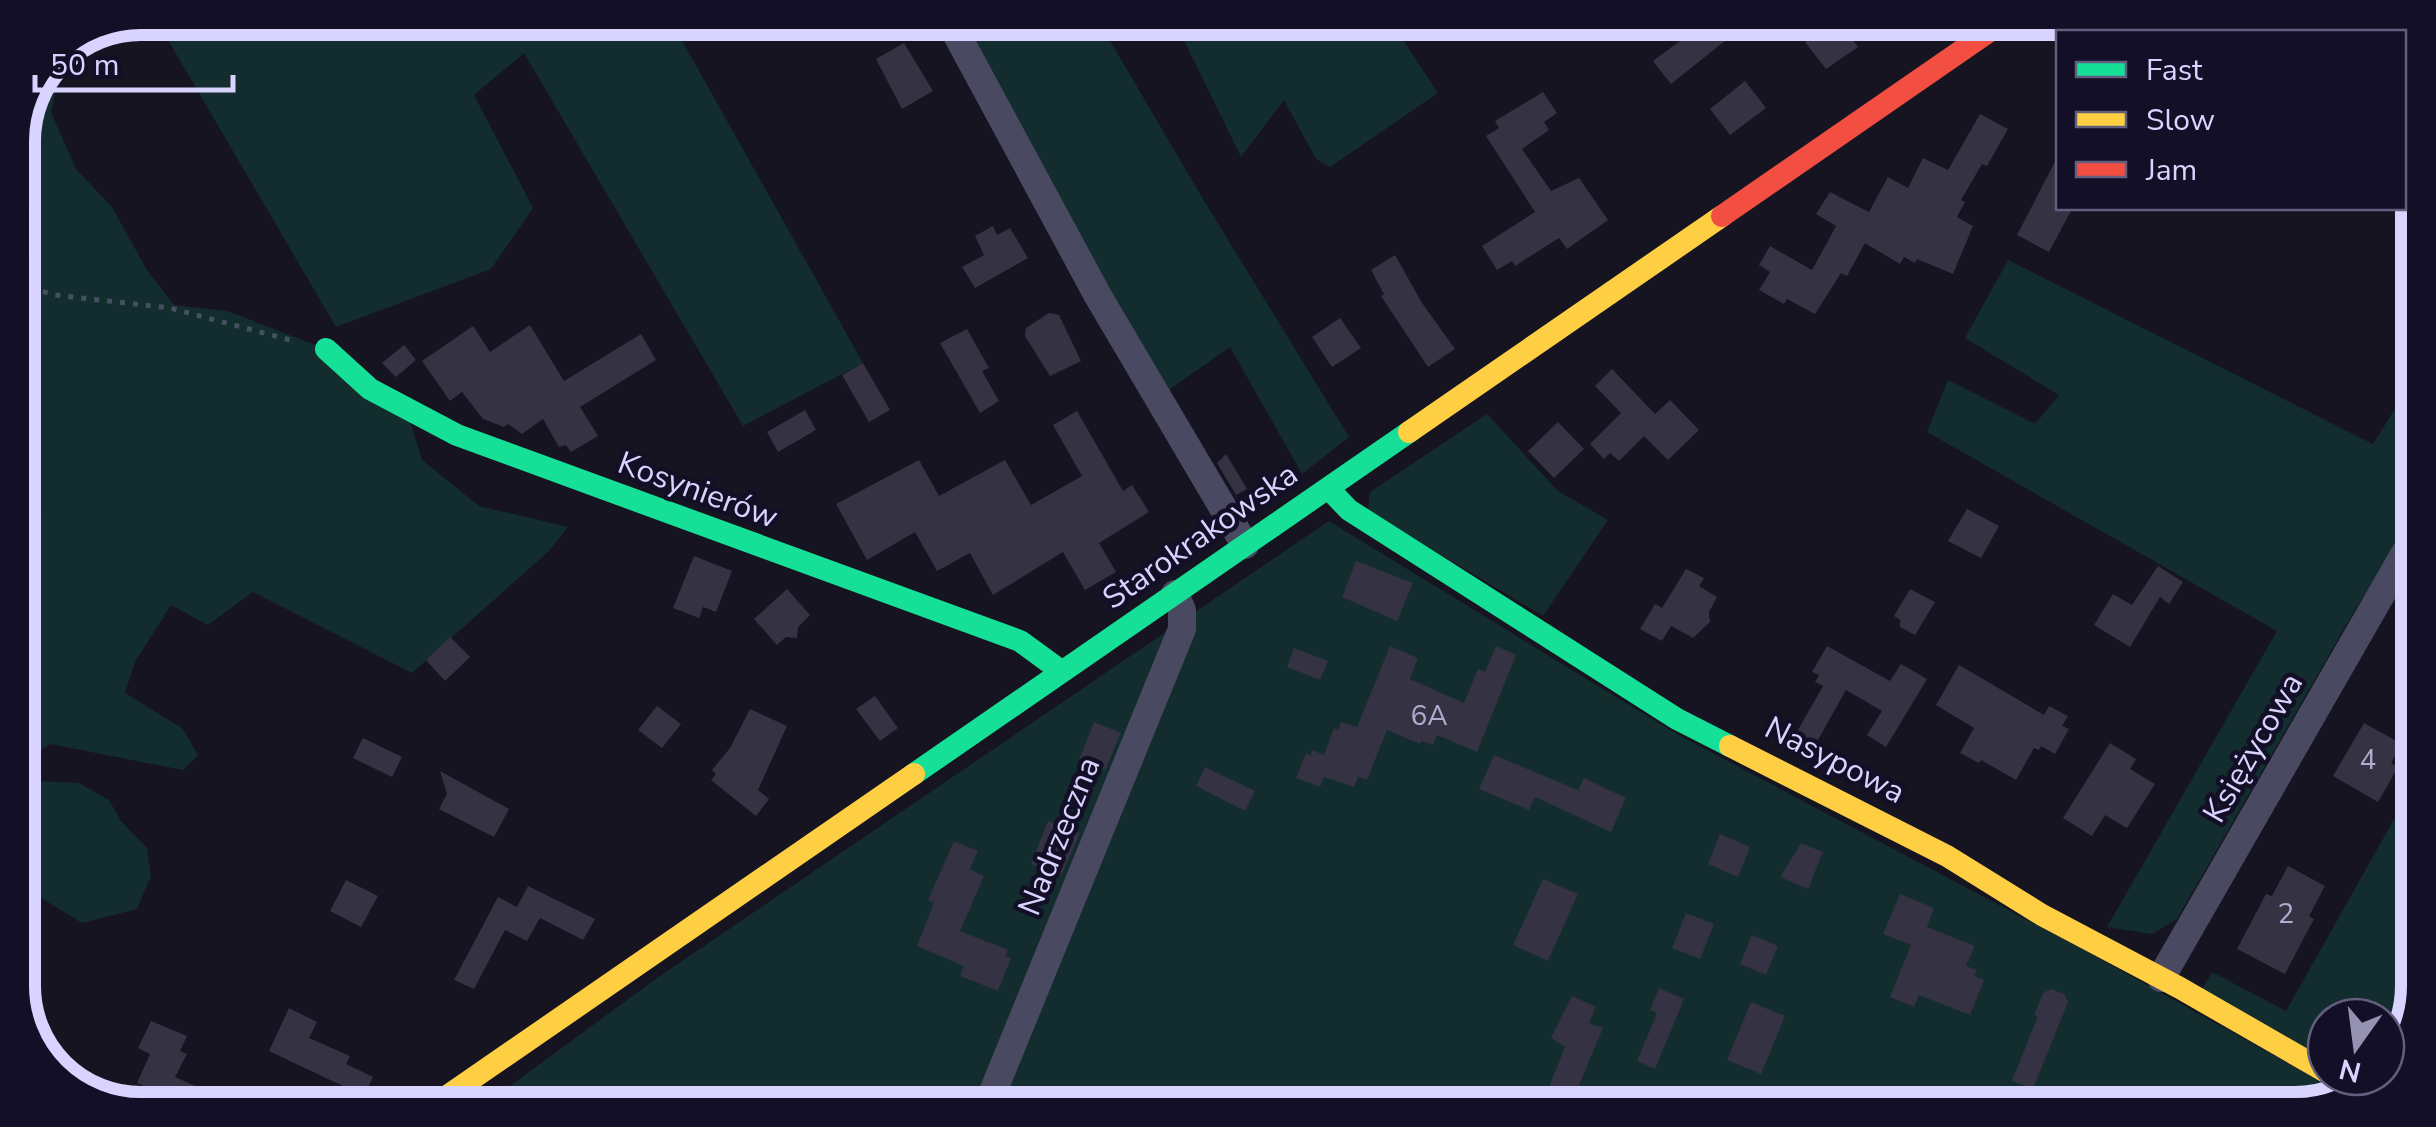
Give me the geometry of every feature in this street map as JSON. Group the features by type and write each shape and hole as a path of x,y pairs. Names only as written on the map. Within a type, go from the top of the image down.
{"street":[{"path":"958,35 1098,296 1244,544"},
{"name":"Starokrakowska","path":"454,1092 1983,35"},
{"name":"Kosynierów","path":"326,349 349,377 404,411 457,435 1020,642 1061,671"},
{"name":"Nasypowa","path":"1328,488 1348,510 1677,719 1947,856 2042,915 2306,1061"},
{"name":"Księżycowa","path":"2161,978 2401,559"},
{"name":"Nadrzeczna","path":"993,1092 1182,629 1182,610 1175,594"}],"path":[{"path":"35,289 55,295 170,308 326,349"}],"green space":[{"path":"165,35 702,35 680,37 863,363 743,426 524,53 474,95 533,208 491,269 336,327"},
{"path":"963,35 1107,35 1349,437 1302,474 1230,347 1163,394"},
{"path":"1181,35 1400,35 1438,93 1330,167 1316,159 1284,100 1241,157"},
{"path":"60,73 51,112 76,169 112,207 147,270 174,305 228,311 346,357 406,408 422,460 479,506 568,527 549,551 412,673 253,592 208,625 171,605 135,662 125,693 183,729 198,755 183,770 50,744 35,754 35,134 46,94"},
{"path":"2008,260 2373,444 2401,399 2401,538 2359,603 2177,919 2152,934 2107,927 2277,631 1927,432 1948,380 2035,424 2059,395 1965,338"},
{"path":"1487,414 1558,491 1608,520 1543,616 1368,511 1370,492"},
{"path":"1329,521 1675,733 2086,951 2306,1073 2306,1091 2295,1092 502,1092 657,978"},
{"path":"35,781 79,783 109,800 121,821 147,848 151,876 137,909 82,923 35,894"},
{"path":"2401,807 2400,997 2306,997 2306,1049 2202,989 2212,972 2286,1011"}],"building":[{"path":"1677,35 1732,35 1671,84 1653,61 1681,40"},
{"path":"1816,35 1849,35 1858,47 1826,69 1805,42"},
{"path":"904,43 933,91 902,109 876,59"},
{"path":"1745,81 1766,108 1730,135 1710,109"},
{"path":"1543,92 1557,113 1544,122 1549,130 1522,149 1551,191 1579,178 1608,220 1567,249 1559,238 1515,266 1512,261 1497,270 1482,246 1535,212 1486,136 1499,128 1495,121"},
{"path":"1980,114 2008,129 1961,200 1965,202 1957,217 1973,226 1953,274 1917,259 1915,263 1904,257 1900,264 1865,243 1847,276 1841,273 1815,314 1787,299 1784,304 1759,290 1770,272 1759,265 1770,246 1812,270 1836,226 1816,214 1830,192 1869,212 1888,177 1908,188 1923,158 1948,170"},
{"path":"2056,160 2056,210 2071,210 2049,252 2017,235"},
{"path":"993,226 997,235 1010,228 1028,258 975,288 962,267 984,255 975,236"},
{"path":"1395,255 1422,303 1455,349 1428,367 1381,296 1384,294 1371,270"},
{"path":"1049,313 1059,315 1081,361 1050,376 1025,336 1026,328"},
{"path":"1340,318 1361,348 1332,367 1312,337"},
{"path":"530,325 564,381 641,334 656,360 580,407 598,436 571,452 566,445 559,447 543,419 522,434 508,424 504,427 483,419 462,392 450,401 422,361 473,326 490,352"},
{"path":"967,329 989,368 982,371 999,401 980,413 940,343"},
{"path":"404,345 416,360 396,377 382,363"},
{"path":"863,363 890,410 869,422 842,375"},
{"path":"1612,369 1655,414 1670,400 1699,430 1668,460 1644,436 1619,461 1610,453 1604,459 1590,444 1621,413 1595,386"},
{"path":"805,410 816,430 778,452 767,432"},
{"path":"1077,411 1123,491 1132,485 1149,512 1099,543 1116,572 1085,590 1063,552 993,595 970,553 937,571 915,532 867,560 836,504 919,460 939,496 1005,460 1031,505 1082,476 1053,425"},
{"path":"1558,422 1584,449 1554,478 1528,451"},
{"path":"1226,454 1247,489 1236,495 1217,463"},
{"path":"1967,509 1999,526 1981,558 1948,541"},
{"path":"694,556 732,571 716,612 703,607 699,618 673,608"},
{"path":"1356,561 1413,583 1397,621 1342,597"},
{"path":"2158,566 2183,582 2169,604 2160,597 2130,647 2094,625 2113,594 2132,605"},
{"path":"1686,569 1704,578 1699,586 1717,597 1709,612 1710,622 1693,638 1671,626 1662,641 1640,629 1655,604 1662,608"},
{"path":"787,589 810,615 798,627 797,638 786,637 777,645 754,619"},
{"path":"1910,589 1935,602 1915,635 1900,627 1900,620 1894,616"},
{"path":"450,637 470,657 445,681 426,660"},
{"path":"1390,646 1418,658 1410,679 1464,703 1478,669 1485,672 1496,646 1516,655 1477,752 1437,735 1433,745 1421,741 1420,744 1387,730 1367,780 1358,777 1354,787 1324,777 1320,787 1296,778 1306,753 1311,755 1312,750 1324,755 1334,728 1338,730 1341,722 1357,727"},
{"path":"1827,646 1890,681 1901,664 1927,679 1886,747 1867,735 1882,711 1846,690 1814,747 1794,737 1823,686 1815,682 1819,675 1812,672"},
{"path":"1294,648 1328,661 1320,680 1287,667"},
{"path":"1959,665 2044,715 2049,706 2068,716 2062,726 2069,729 2055,754 2041,746 2039,750 2034,748 2016,780 1960,753 1974,728 1936,705"},
{"path":"875,696 898,728 880,741 856,709"},
{"path":"657,706 681,724 662,748 638,730"},
{"path":"750,709 787,726 758,790 769,799 756,816 711,780 716,774 712,770 730,748"},
{"path":"1094,722 1121,733 1105,770 1079,760"},
{"path":"2364,723 2401,743 2391,763 2398,767 2378,802 2333,776"},
{"path":"363,738 402,757 392,777 353,758"},
{"path":"2110,743 2136,759 2130,769 2155,784 2127,828 2105,815 2092,836 2063,818"},
{"path":"1494,755 1578,790 1584,778 1626,798 1611,832 1535,797 1529,810 1479,789"},
{"path":"1205,767 1255,791 1245,811 1196,786"},
{"path":"440,771 509,809 494,837 439,809 447,794"},
{"path":"1048,821 1080,833 1061,876 1031,864"},
{"path":"1720,834 1750,847 1738,877 1708,864"},
{"path":"954,841 978,851 970,869 984,876 960,931 1008,950 1005,956 1011,958 998,991 960,976 964,966 917,946 934,903 928,900"},
{"path":"1801,843 1823,852 1808,889 1780,877"},
{"path":"2288,866 2325,886 2309,916 2314,919 2285,974 2237,949 2266,894 2272,896"},
{"path":"1543,879 1578,894 1548,961 1513,945"},
{"path":"346,880 378,896 361,927 330,911"},
{"path":"528,886 595,919 583,940 540,918 527,941 505,930 474,989 454,980 498,897 517,907"},
{"path":"1900,894 1934,908 1927,927 1975,946 1966,966 1977,970 1974,976 1984,980 1970,1015 1919,995 1914,1007 1890,997 1911,945 1883,934"},
{"path":"1686,913 1714,924 1700,959 1672,948"},
{"path":"1752,935 1778,946 1766,975 1740,964"},
{"path":"1659,988 1684,999 1655,1069 1637,1061 1657,1013 1650,1010"},
{"path":"2051,989 2064,994 2068,1002 2033,1089 2012,1081 2043,993"},
{"path":"1572,996 1596,1007 1589,1023 1603,1028 1576,1092 1547,1092 1565,1047 1551,1038"},
{"path":"1751,1002 1785,1016 1761,1074 1727,1060"},
{"path":"289,1008 317,1022 309,1038 350,1056 346,1064 373,1077 366,1092 356,1092 269,1051"},
{"path":"151,1021 187,1036 180,1051 187,1054 175,1077 210,1092 156,1092 137,1083 150,1054 138,1048"}],"traffic: fast":[{"path":"326,349 370,389 457,435 1020,641 1061,671"},
{"path":"914,774 1409,432"},
{"path":"1328,488 1349,510 1677,719 1730,746"}],"traffic: slow":[{"path":"1409,432 1722,216"},
{"path":"1730,746 1947,856 2042,915 2306,1060"},
{"path":"453,1092 914,774"}],"traffic: jam":[{"path":"1722,216 1984,35"}]}
